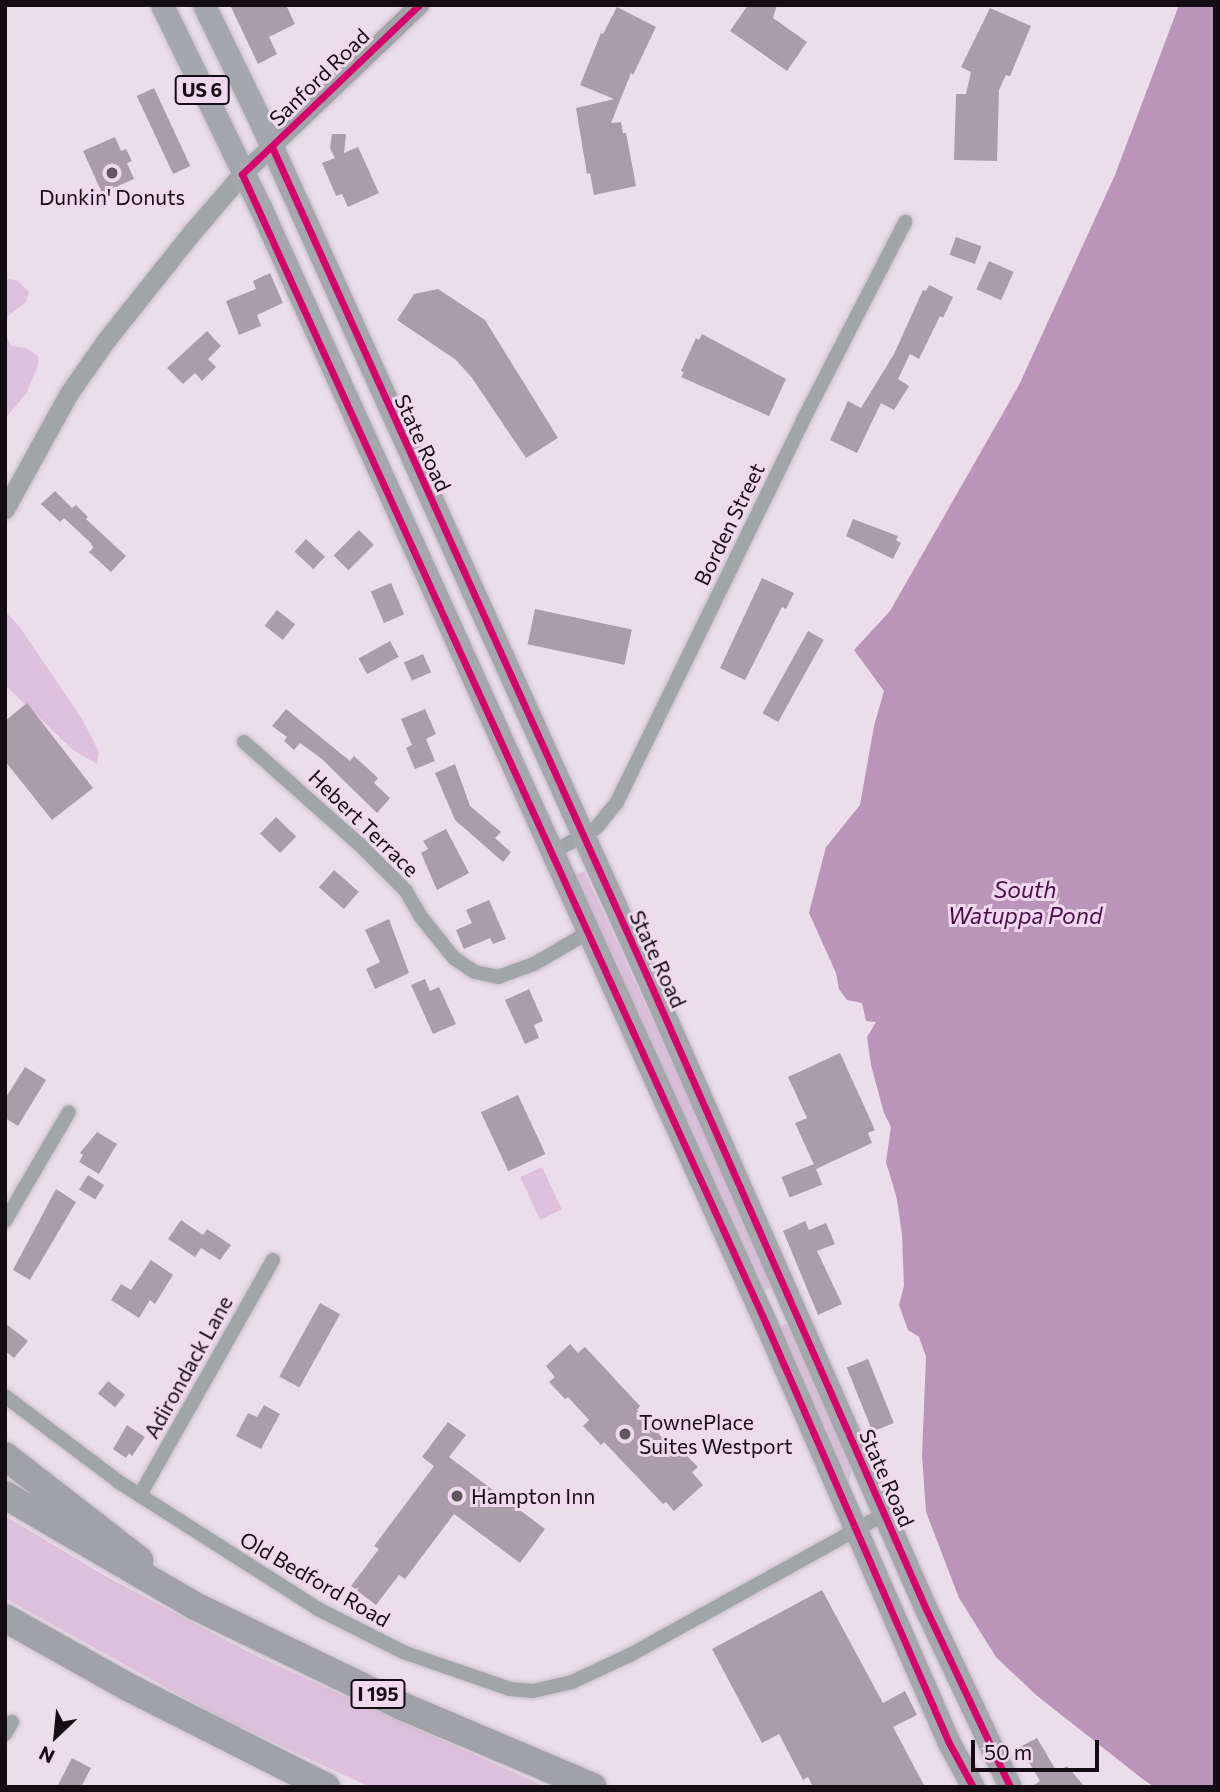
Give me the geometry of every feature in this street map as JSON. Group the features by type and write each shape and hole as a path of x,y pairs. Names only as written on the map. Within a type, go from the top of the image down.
{"highway":[{"path":"5,1456 95,1523 195,1606"},
{"name":"I 195","path":"5,1495 195,1606 402,1706 593,1787"},
{"path":"5,1618 137,1692 326,1787"}],"main road":[{"name":"US 6","path":"162,5 553,852 858,1529 948,1741 973,1787"},
{"name":"State Road","path":"204,5 272,147 663,1011 884,1514 1010,1787"}],"street":[{"name":"Sanford Road","path":"5,509 69,393 192,231 242,174 419,5"},
{"name":"Borden Street","path":"553,852 596,828 617,802 803,420 905,222"},
{"name":"Hebert Terrace","path":"244,742 368,853 406,891 421,917 449,952 475,972 498,977 534,964 589,932"},
{"path":"5,1221 69,1112"},
{"name":"Adirondack Lane","path":"140,1495 273,1260"},
{"path":"761,1312 789,1299"},
{"name":"Old Bedford Road","path":"5,1396 140,1495 273,1582 363,1635 458,1673 510,1689 533,1691 572,1682 630,1655 884,1514"}],"shaded area":[{"path":"5,280 18,281 29,292 26,302 8,316 5,331"},
{"path":"5,332 11,346 26,348 38,356 38,365 26,394 5,419"},
{"path":"5,611 19,626 82,719 99,752 97,764 73,750 5,685"},
{"path":"584,871 772,1281 772,1287 760,1292 575,875"},
{"path":"542,1167 562,1210 540,1220 520,1177"},
{"path":"790,1324 846,1451 851,1472 848,1485 778,1327"},
{"path":"5,1516 107,1577 252,1654 546,1787 370,1787 223,1719 5,1598"}],"water":[{"name":"South Watuppa Pond","path":"1179,5 1215,5 1215,1787 1154,1787 1144,1780 1036,1695 996,1657 959,1598 926,1512 922,1456 926,1357 919,1337 908,1330 899,1305 904,1286 902,1235 897,1199 886,1162 891,1127 884,1113 871,1065 867,1037 876,1022 866,1021 862,1003 847,1000 839,989 836,973 809,913 826,847 860,805 874,726 884,691 854,650 890,611 1019,385 1115,175"}],"building":[{"path":"230,5 286,5 295,24 269,37 277,54 258,64"},
{"path":"748,5 777,5 773,18 807,42 787,71 730,31"},
{"path":"617,7 656,27 633,75 631,73 611,123 621,122 623,133 626,133 636,186 594,195 590,173 587,174 576,108 614,99 580,85 601,33 603,34"},
{"path":"990,8 1031,26 1010,76 1006,75 999,90 997,161 954,160 956,94 966,94 971,72 961,67"},
{"path":"154,88 190,166 173,174 137,96"},
{"path":"332,134 346,134 344,153 358,147 379,193 348,207 342,194 336,196 322,163 335,158 330,148"},
{"path":"115,137 121,151 126,149 132,161 127,163 134,179 102,193 83,151"},
{"path":"956,237 981,246 975,264 950,255"},
{"path":"989,261 1014,272 1001,300 976,289"},
{"path":"270,273 283,303 257,315 261,326 239,335 226,301 256,289 253,281"},
{"path":"929,285 953,297 943,318 940,316 919,359 910,354 898,379 909,386 894,410 881,403 857,453 830,440 848,401 861,408 894,354 923,290 926,291"},
{"path":"438,289 485,320 558,438 526,458 472,378 456,360 397,320 414,294"},
{"path":"207,331 221,346 208,359 216,367 202,381 195,373 183,384 167,368"},
{"path":"702,334 786,379 769,416 681,377 684,372 681,371 696,338 699,340"},
{"path":"55,491 72,508 76,505 88,517 86,519 126,556 111,572 89,552 93,548 91,543 64,518 60,522 41,504"},
{"path":"853,519 898,536 896,540 901,543 893,559 846,536"},
{"path":"359,530 374,545 348,570 334,555"},
{"path":"306,539 325,557 313,569 294,551"},
{"path":"762,578 794,593 786,609 782,607 745,680 720,668"},
{"path":"391,583 404,614 384,623 371,592"},
{"path":"535,609 632,630 624,665 528,644"},
{"path":"277,610 295,624 283,640 265,626"},
{"path":"808,631 824,640 778,722 762,713"},
{"path":"390,641 399,657 367,674 359,658"},
{"path":"423,654 431,672 412,681 404,663"},
{"path":"27,703 93,788 52,820 5,761 5,721"},
{"path":"286,709 350,761 354,756 378,778 374,783 390,798 377,813 322,759 300,743 294,750 284,741 287,737 272,726"},
{"path":"425,709 436,734 426,739 435,761 415,769 406,748 412,745 401,719"},
{"path":"455,764 470,806 501,832 495,838 511,852 503,862 455,820 435,773"},
{"path":"276,817 296,836 280,853 260,834"},
{"path":"446,829 469,873 437,890 421,853 428,849 423,841"},
{"path":"334,870 359,892 344,909 319,887"},
{"path":"489,900 506,939 493,944 490,938 464,949 456,930 472,923 466,910"},
{"path":"389,919 409,973 375,989 366,969 380,962 365,930"},
{"path":"425,979 430,991 439,987 456,1024 433,1034 411,985"},
{"path":"529,989 543,1021 534,1025 539,1038 525,1044 505,1000"},
{"path":"840,1053 875,1130 868,1133 872,1143 816,1169 795,1123 807,1118 788,1077"},
{"path":"25,1067 46,1080 18,1126 5,1118 5,1099"},
{"path":"518,1095 545,1154 508,1171 481,1112"},
{"path":"97,1132 117,1144 99,1174 79,1162 83,1155 80,1153"},
{"path":"814,1164 822,1184 790,1198 782,1177"},
{"path":"88,1175 104,1185 95,1199 79,1189"},
{"path":"56,1189 76,1202 30,1280 13,1270"},
{"path":"181,1220 203,1235 207,1229 231,1245 220,1260 201,1248 195,1257 168,1239"},
{"path":"805,1221 809,1230 826,1223 835,1244 817,1251 842,1304 818,1315 783,1231"},
{"path":"151,1260 173,1275 155,1304 150,1300 139,1318 111,1300 121,1284 131,1290"},
{"path":"320,1303 340,1314 299,1388 279,1376"},
{"path":"5,1323 28,1341 14,1358 5,1351"},
{"name":"TownePlace Suites Westport","path":"570,1344 578,1353 585,1347 640,1406 637,1410 678,1455 682,1451 698,1467 692,1472 703,1485 674,1511 666,1502 663,1504 604,1442 601,1445 583,1426 589,1420 568,1397 565,1399 549,1382 555,1377 546,1366"},
{"path":"868,1359 894,1423 873,1432 847,1368"},
{"path":"108,1381 125,1395 115,1407 98,1393"},
{"path":"264,1405 280,1414 261,1449 236,1436 248,1413 257,1417"},
{"name":"Hampton Inn","path":"448,1422 466,1435 449,1457 545,1529 520,1563 454,1514 405,1579 399,1575 376,1605 351,1586 379,1549 374,1546 434,1466 422,1457"},
{"path":"127,1425 145,1437 132,1456 129,1453 126,1458 113,1449"},
{"path":"822,1590 883,1703 905,1691 917,1715 893,1727 925,1787 813,1787 808,1777 803,1780 779,1734 762,1743 712,1649"},
{"path":"1037,1738 1057,1772 1067,1766 1085,1787 1031,1787 1040,1781 1020,1747"},
{"path":"72,1758 91,1768 81,1787 57,1787"}],"cycle path":[{"path":"419,5 242,174 766,1324 948,1741 973,1787"},
{"path":"272,147 646,974 926,1609 1010,1787"}],"place":[{"name":"Dunkin' Donuts","path":"112,173"},
{"name":"TownePlace Suites Westport","path":"625,1434"},
{"name":"Hampton Inn","path":"457,1496"}]}
